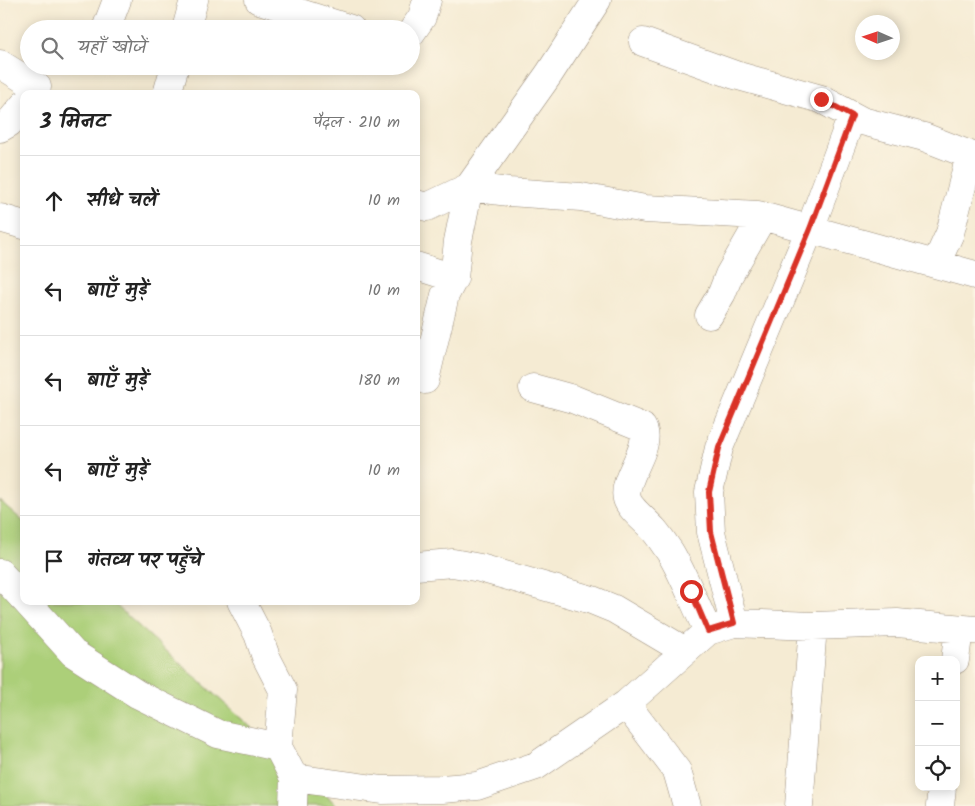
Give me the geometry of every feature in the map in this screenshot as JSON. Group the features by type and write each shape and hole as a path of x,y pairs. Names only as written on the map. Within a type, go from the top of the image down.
{"street":[{"path":"109,20 117,0"},
{"path":"188,20 194,0"},
{"path":"260,0 323,20"},
{"path":"420,20 427,0"},
{"path":"425,380 445,295 454,278 468,187 549,74 597,0"},
{"path":"643,42 735,75 821,99 862,121 924,137 972,156 950,233 936,264"},
{"path":"0,64 31,90"},
{"path":"168,90 172,75"},
{"path":"0,128 9,123 20,112"},
{"path":"734,623 711,532 709,492 719,448 810,229 852,116"},
{"path":"420,205 427,207 468,187 581,197 646,209 763,216 975,275"},
{"path":"709,315 722,293 729,275 763,216"},
{"path":"0,218 20,224"},
{"path":"420,267 454,278"},
{"path":"533,388 573,399 642,426 645,432 644,442 631,476 626,496 628,502 656,532 670,553 691,591 708,631"},
{"path":"420,566 453,563 480,568 592,600 614,609 685,651"},
{"path":"0,573 20,595"},
{"path":"30,605 73,653 137,694 218,734 278,747"},
{"path":"242,605 258,634 266,657 283,690 278,747 294,778 293,806"},
{"path":"294,778 382,790 442,789 477,786 536,766 626,704 708,631 734,623 813,626 897,624 967,629 957,656"},
{"path":"799,806 813,626"},
{"path":"626,704 678,771 687,806"},
{"path":"940,806 942,791"}],"green space":[{"path":"0,501 20,518 20,605 115,605 338,806 0,806"}],"route":[{"path":"691,591 708,631 734,623 711,532 709,492 719,448 810,229 852,116 821,99"}]}
